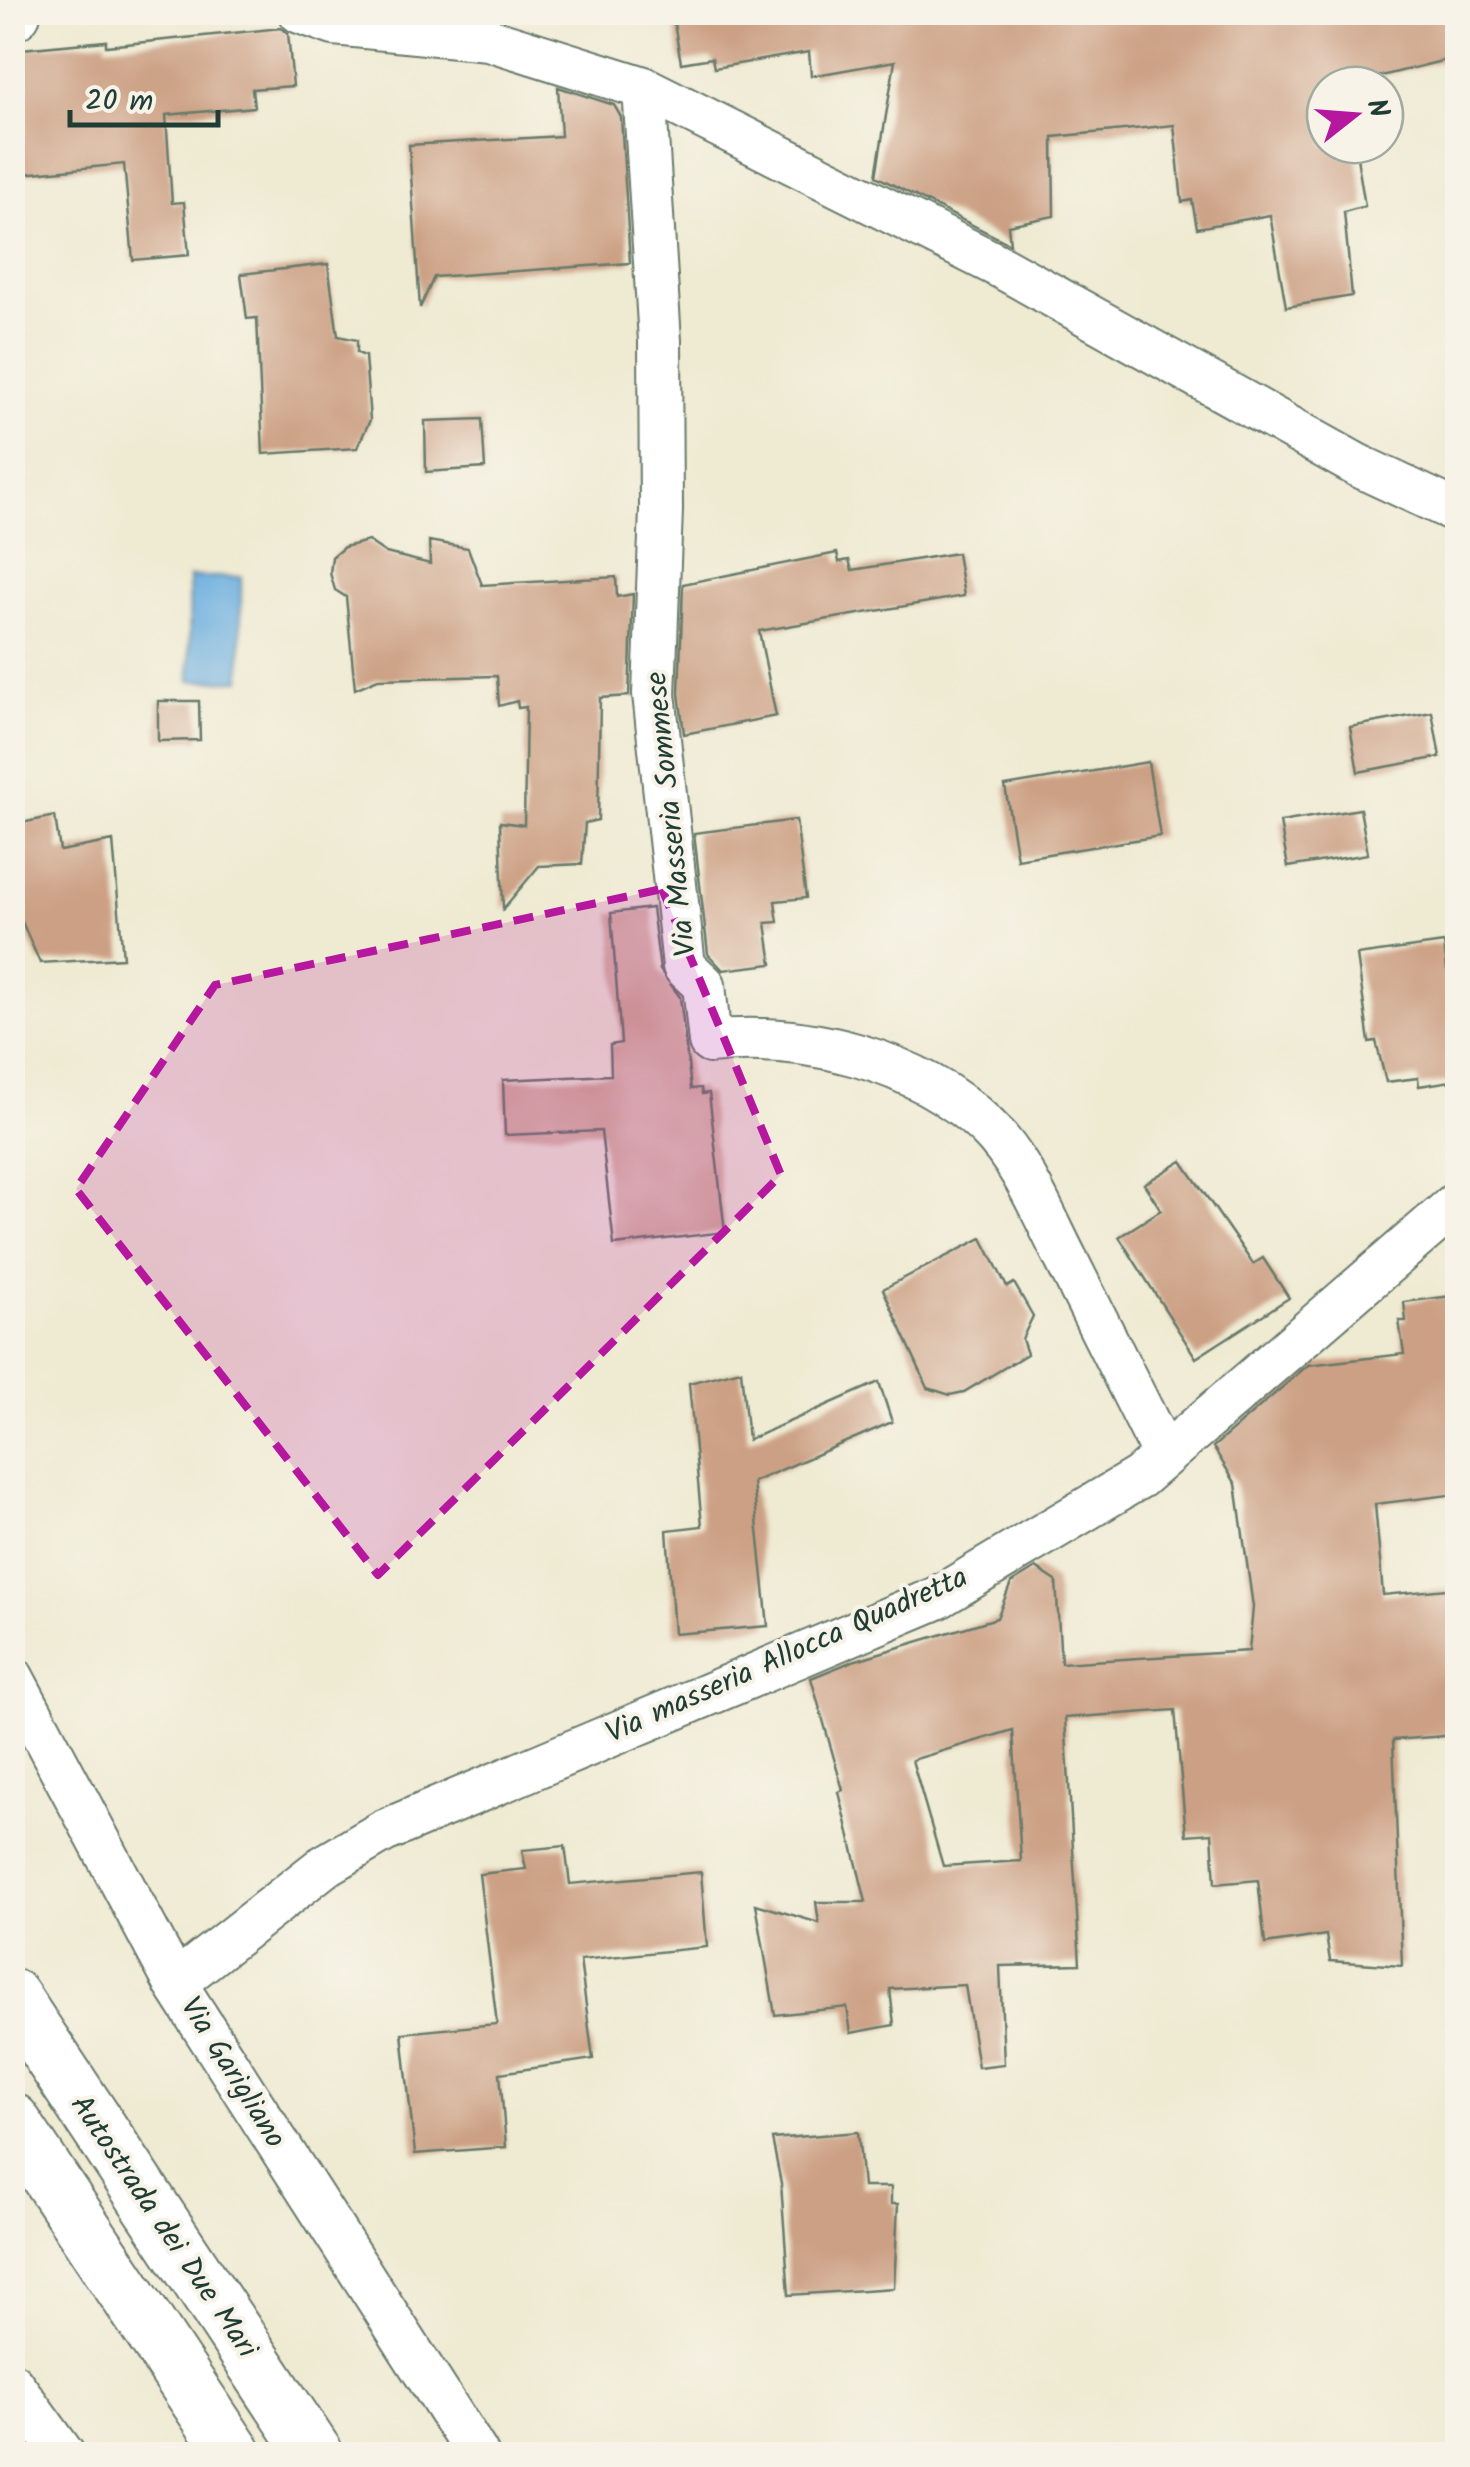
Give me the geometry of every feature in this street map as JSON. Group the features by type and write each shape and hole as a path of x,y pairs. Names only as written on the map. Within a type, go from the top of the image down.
{"highway":[{"name":"Autostrada dei Due Mari","path":"12,1998 315,2454"},
{"path":"12,2120 234,2454"}],"street":[{"path":"300,12 334,24 488,39 644,88 1003,268 1357,465 1458,512"},
{"name":"Via Masseria Sommese","path":"644,88 660,341 661,510 654,694 684,966 704,985 710,1042 753,1038 810,1043 861,1058 926,1085 988,1128 1036,1200 1164,1455"},
{"name":"Via masseria Allocca Quadretta","path":"175,1983 323,1868 384,1831 937,1598 1140,1477 1458,1202"},
{"name":"Via Garigliano","path":"12,1676 175,1983 477,2454"},
{"path":"12,2384 63,2454"}],"highlighted area":[{"path":"662,889 781,1175 378,1575 76,1189 215,985"}],"water":[{"path":"189,577 241,577 241,680 190,681"}],"building":[{"path":"672,12 1458,12 1458,57 1405,70 1405,65 1305,65 1305,165 1358,165 1365,206 1344,212 1352,296 1286,307 1270,215 1197,228 1192,200 1182,202 1174,125 1053,137 1054,216 1008,225 1010,244 876,176 895,61 811,76 809,52 714,68 712,58 681,63"},
{"path":"281,28 288,33 293,86 252,89 254,107 166,115 172,203 184,202 189,255 133,260 124,164 12,175 12,50 106,41 106,46"},
{"path":"558,87 614,105 621,117 630,263 434,277 420,308 409,145 561,136"},
{"path":"328,264 338,336 357,340 357,353 365,356 370,420 357,448 263,454 257,318 247,319 241,274"},
{"path":"482,419 485,468 426,472 425,421"},
{"path":"368,541 386,553 430,564 429,541 468,548 482,585 616,577 617,597 633,594 629,696 600,698 598,820 585,823 582,864 539,866 503,909 500,822 524,825 526,707 518,708 517,701 499,706 497,676 378,679 355,689 346,597 335,590 330,573 332,557 344,547"},
{"path":"837,553 839,562 849,560 852,570 957,553 964,596 759,631 776,716 684,734 679,693 683,584"},
{"path":"158,701 199,701 200,740 158,741"},
{"path":"1432,712 1440,757 1358,772 1350,727"},
{"path":"1148,762 1160,836 1017,859 1005,786"},
{"path":"1360,809 1368,854 1288,867 1280,822"},
{"path":"55,816 60,851 113,841 123,958 40,963 12,899 12,825"},
{"path":"796,820 806,898 775,901 778,922 766,923 772,964 723,970 708,954 694,833"},
{"path":"652,908 660,970 680,997 691,1089 701,1088 702,1094 709,1093 725,1232 614,1245 601,1131 505,1135 503,1080 611,1075 610,1045 621,1043 611,913"},
{"path":"1444,943 1447,969 1458,966 1458,1080 1419,1086 1418,1078 1386,1082 1376,1041 1369,1042 1357,955"},
{"path":"1182,1161 1253,1264 1263,1258 1289,1298 1196,1358 1119,1237 1161,1210 1144,1184"},
{"path":"982,1238 1007,1287 1014,1283 1033,1316 1022,1339 1027,1354 964,1392 950,1395 928,1388 883,1289"},
{"path":"1452,1296 1458,1342 1458,1494 1375,1504 1383,1595 1458,1588 1458,1735 1393,1740 1402,1966 1330,1961 1326,1935 1265,1944 1258,1880 1215,1884 1212,1833 1186,1835 1175,1710 1065,1718 1080,1964 1000,1966 1004,2064 978,2067 965,1985 890,1989 894,2025 851,2033 847,2007 775,2015 756,1904 819,1923 816,1902 866,1902 839,1792 843,1790 811,1678 853,1661 997,1618 1011,1583 1036,1568 1056,1581 1061,1663 1249,1651 1253,1607 1236,1484 1213,1447 1308,1365 1404,1354 1399,1321 1406,1321 1404,1302","holes":["1013,1730 1021,1861 943,1866 912,1760"]},
{"path":"741,1370 748,1440 879,1382 892,1422 753,1482 768,1626 674,1634 667,1530 702,1526 689,1383"},
{"path":"565,1846 570,1884 701,1872 707,1947 580,1960 593,2059 500,2073 506,2147 415,2154 402,2033 497,2024 479,1874 526,1869 522,1850"},
{"path":"858,2132 863,2187 891,2187 891,2204 898,2204 894,2288 789,2295 781,2183 772,2139"}]}
